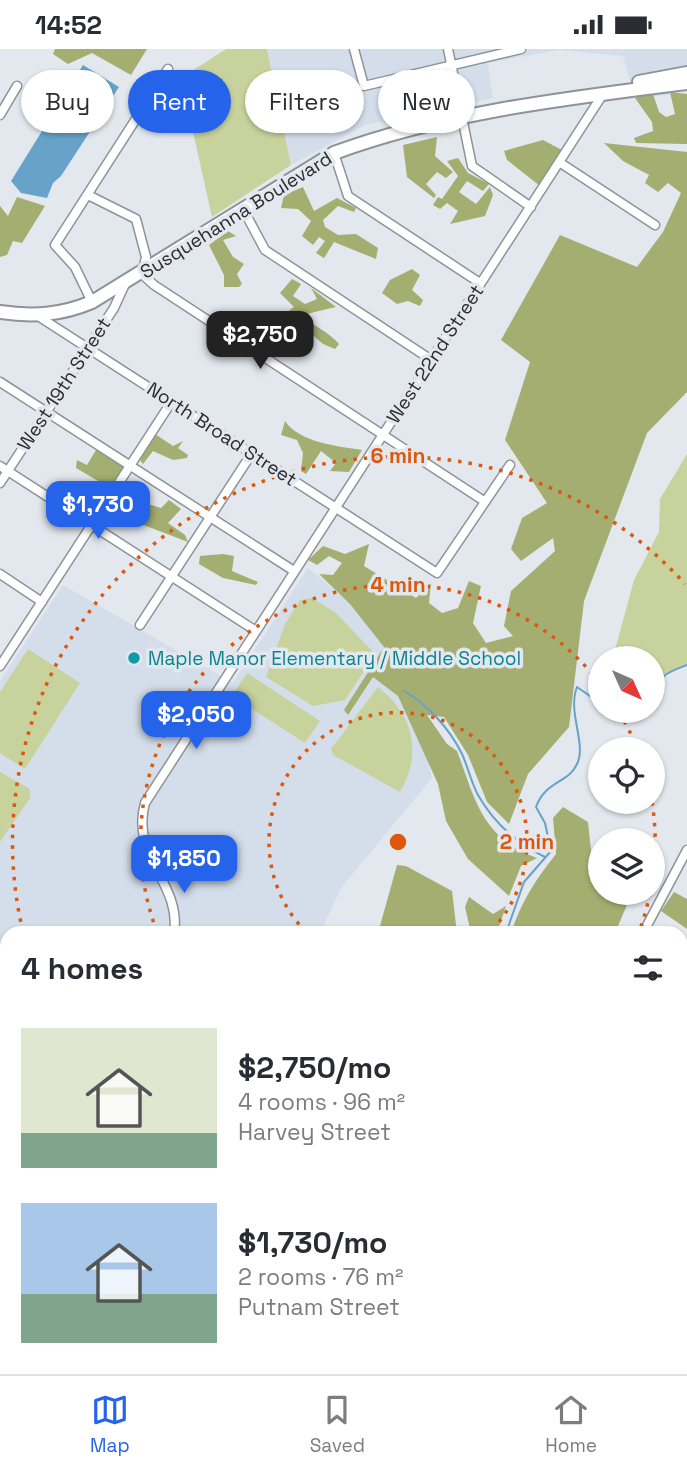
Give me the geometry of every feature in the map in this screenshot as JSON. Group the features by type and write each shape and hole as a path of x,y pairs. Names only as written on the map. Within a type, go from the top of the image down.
{"highway":[{"name":"Susquehanna Boulevard","path":"603,94 635,83 687,73"},
{"name":"Susquehanna Boulevard","path":"475,117 603,94 687,83"},
{"name":"Susquehanna Boulevard","path":"38,316 62,313 92,302 142,274 334,153 397,133"},
{"name":"North Broad Street","path":"0,312 38,316"}],"street":[{"path":"354,49 363,86 522,49"},
{"path":"448,49 453,70"},
{"path":"92,302 75,267 55,245 168,69"},
{"path":"0,115 17,86"},
{"name":"West 22nd Street","path":"174,926 173,905 141,833 145,803 603,94"},
{"path":"464,133 467,155 474,169 531,207"},
{"path":"334,153 348,196 480,283"},
{"path":"559,162 654,225"},
{"path":"88,195 136,219 146,257 142,274 162,290 484,501 510,465"},
{"path":"243,209 265,250 430,359"},
{"name":"West 19th Street","path":"0,483 4,468 46,412 89,347 125,284"},
{"name":"North Broad Street","path":"38,316 437,573 484,501"},
{"path":"0,382 294,571"},
{"path":"0,666 172,401"},
{"path":"141,625 253,453"},
{"path":"4,468 256,631"},
{"path":"0,574 42,602"},
{"path":"647,926 687,850"}],"shaded area":[{"path":"267,49 687,49 687,87 667,95 635,98 623,56 559,50 488,63 493,98 475,102 475,70 378,70 378,122 364,126 364,70 271,70"},
{"path":"284,133 350,133 291,165"},
{"path":"308,568 380,627 386,666 417,713 432,778 341,888 323,926 0,926 0,681 63,585 233,683"}],"green space":[{"path":"55,49 147,49 134,70 128,70 128,73 92,53 68,64 53,54"},
{"path":"226,49 267,49 271,70 245,70 245,133 284,133 291,165 212,217 193,133 231,133 231,70 193,70"},
{"path":"652,91 659,112 666,117 675,114 670,92 687,94 687,144 636,143 634,138 653,131 652,122 635,98"},
{"path":"437,137 435,156 453,172 446,178 437,172 426,184 436,195 434,198 407,177 403,145"},
{"path":"543,140 562,150 540,186 507,160 504,151"},
{"path":"604,143 687,152 687,392 647,433 584,601 569,727 528,774 509,824 487,802 468,755 444,717 427,715 447,744 457,751 476,801 492,828 518,849 537,858 521,866 509,896 468,859 446,821 438,784 398,696 373,677 348,715 344,710 384,647 350,604 319,574 333,575 342,563 329,556 317,565 308,560 323,546 345,554 369,544 364,566 416,598 431,583 429,603 442,613 458,608 469,581 481,586 473,623 486,643 513,636 504,626 511,591 555,551 553,538 521,561 511,549 522,518 547,503 505,440 530,362 501,340 560,235 637,267 663,232 681,193 668,183 658,192 645,183 649,175 623,161"},
{"path":"458,158 468,173 489,184 483,191 467,181 459,192 476,204 490,187 493,195 485,216 450,224 458,211 447,203 440,209 433,205 438,197 442,199 458,176 447,161"},
{"path":"303,187 314,211 337,198 356,208 354,212 338,206 323,220 325,227 338,235 356,234 378,248 376,259 334,242 324,258 316,253 325,241 319,237 313,245 302,236 311,221 298,209 281,208 284,195"},
{"path":"17,197 45,206 22,243 13,241 7,255 0,257 0,206 8,216"},
{"path":"228,231 236,236 223,240 233,257 244,264 237,274 242,284 239,287 224,287 224,275 209,245"},
{"path":"412,269 420,275 412,290 423,300 420,306 408,301 397,304 382,293 390,280"},
{"path":"292,279 301,284 293,296 305,304 317,299 311,288 336,307 302,315 339,344 335,349 323,344 294,319 282,322 280,314 294,307 280,293"},
{"path":"285,421 310,439 362,450 349,472 330,471 336,463 321,451 306,474 301,471 303,453 297,440 281,435"},
{"path":"155,434 173,446 183,441 178,448 188,455 187,458 173,460 153,451 143,464 140,460"},
{"path":"96,450 125,467 110,488 76,468 77,460 87,465"},
{"path":"687,454 687,665 665,675 665,646 616,646 634,580 659,532 660,499"},
{"path":"169,500 181,509 168,523 185,535 188,542 141,524 129,509 141,502 161,508"},
{"path":"200,556 234,556 232,571 258,582 256,585 223,578 199,564"},
{"path":"312,598 336,613 375,654 345,700 313,706 266,677 285,624 300,600"},
{"path":"28,649 80,683 25,769 0,753 0,692"},
{"path":"247,673 320,721 305,743 232,696"},
{"path":"378,687 399,709 411,735 411,763 400,792 333,755 331,749"},
{"path":"0,772 30,789 30,798 0,842"},
{"path":"563,807 588,822 588,905 627,905 618,926 514,926 530,891 556,854 553,818"},
{"path":"397,865 406,866 452,891 456,926 380,926"},
{"path":"674,892 687,899 687,926 683,926 661,911"},
{"path":"469,897 493,914 506,906 499,926 469,926 465,907"}],"water":[{"path":"41,133 89,133 61,176 53,183 47,198 21,193 11,181"}],"waterway":[{"path":"665,676 687,665"},
{"path":"508,926 524,882 551,851 545,823 536,807 545,792 568,775 577,764 580,747 574,707 577,687 588,695"},
{"path":"404,691 429,710 451,735 462,754 473,785 491,815 515,839 545,857"}],"place":[{"name":"Maple Manor Elementary / Middle School","path":"134,658"}]}
